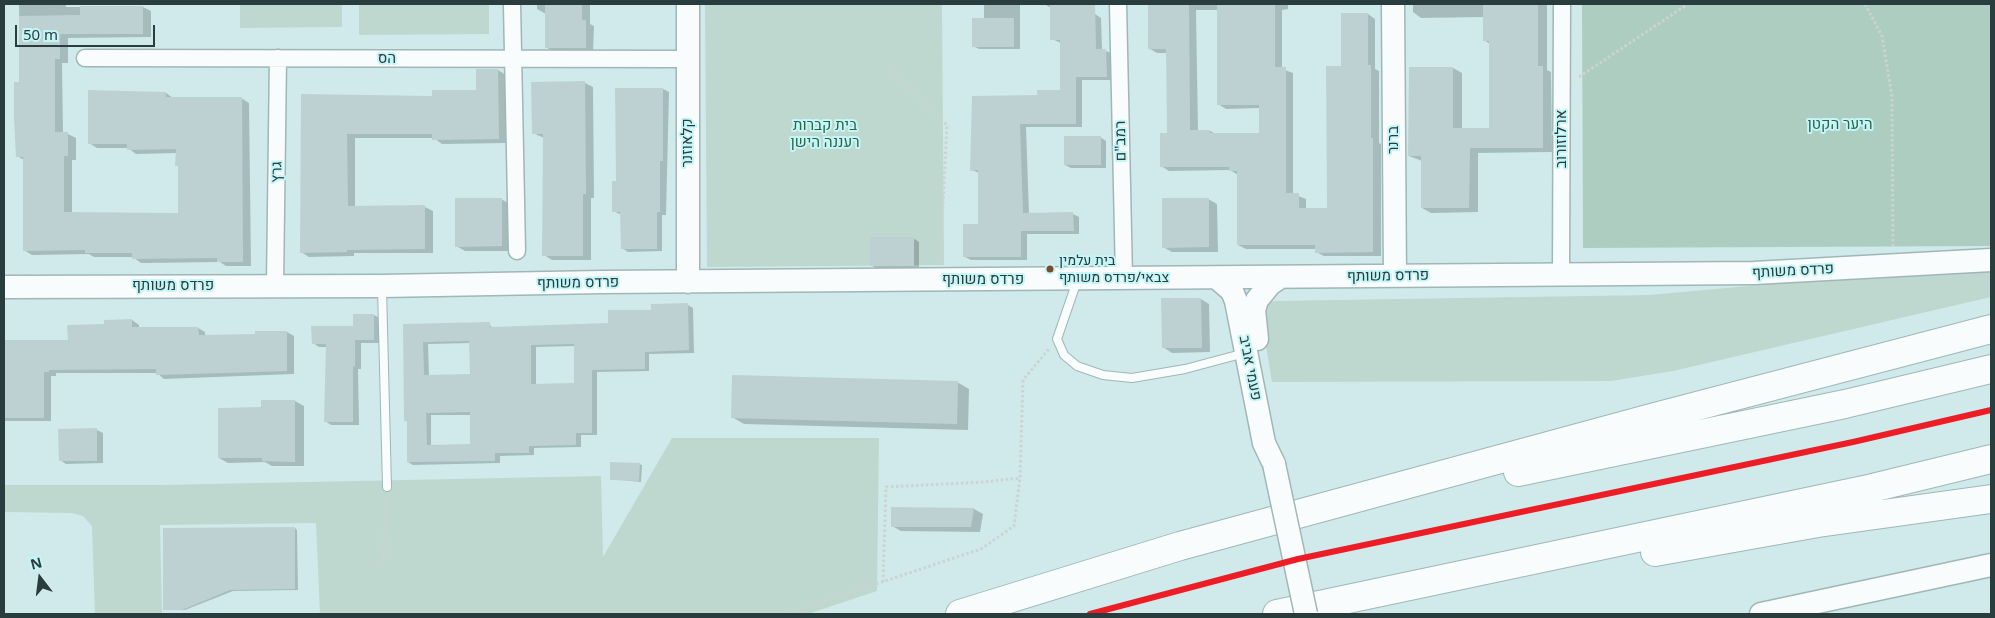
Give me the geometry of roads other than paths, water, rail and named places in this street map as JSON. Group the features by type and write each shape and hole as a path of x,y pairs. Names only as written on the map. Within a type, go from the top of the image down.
{"highway":[{"path":"960,614 1120,564 1236,531 1991,329"},
{"path":"1236,531 1845,404 1991,369"},
{"path":"1277,614 1864,490 1991,460"},
{"path":"1305,614 1818,523 1991,499"}],"street":[{"path":"512,4 517,251"},
{"name":"קלאוזנר","path":"688,4 688,282"},
{"name":"רמב\"ם","path":"1118,4 1124,278"},
{"name":"ברנר","path":"1393,4 1395,276"},
{"name":"ארלוזורוב","path":"1561,275 1562,4"},
{"name":"הס","path":"85,58 688,59"},
{"name":"גרץ","path":"276,285 278,58"},
{"name":"פרדס משותף","path":"4,287 382,286 1124,278 1754,274 1991,260"},
{"name":"פעמי אביב","path":"1217,278 1232,291 1236,301 1264,443 1274,464"},
{"name":"פעמי אביב","path":"1279,278 1260,296 1254,310 1259,358 1274,442 1274,464 1305,614"},
{"path":"1761,614 1991,565"}],"lane":[{"path":"1078,279 1057,339 1064,355 1077,366 1103,375 1132,378 1185,369 1247,353"},
{"path":"382,286 387,487"}],"place":[{"name":"בית עלמין צבאי/פרדס משותף","path":"1050,269"}],"park label":[{"name":"היער הקטן","path":"1840,125"},
{"name":"בית קברות רעננה הישן","path":"825,134"}]}
